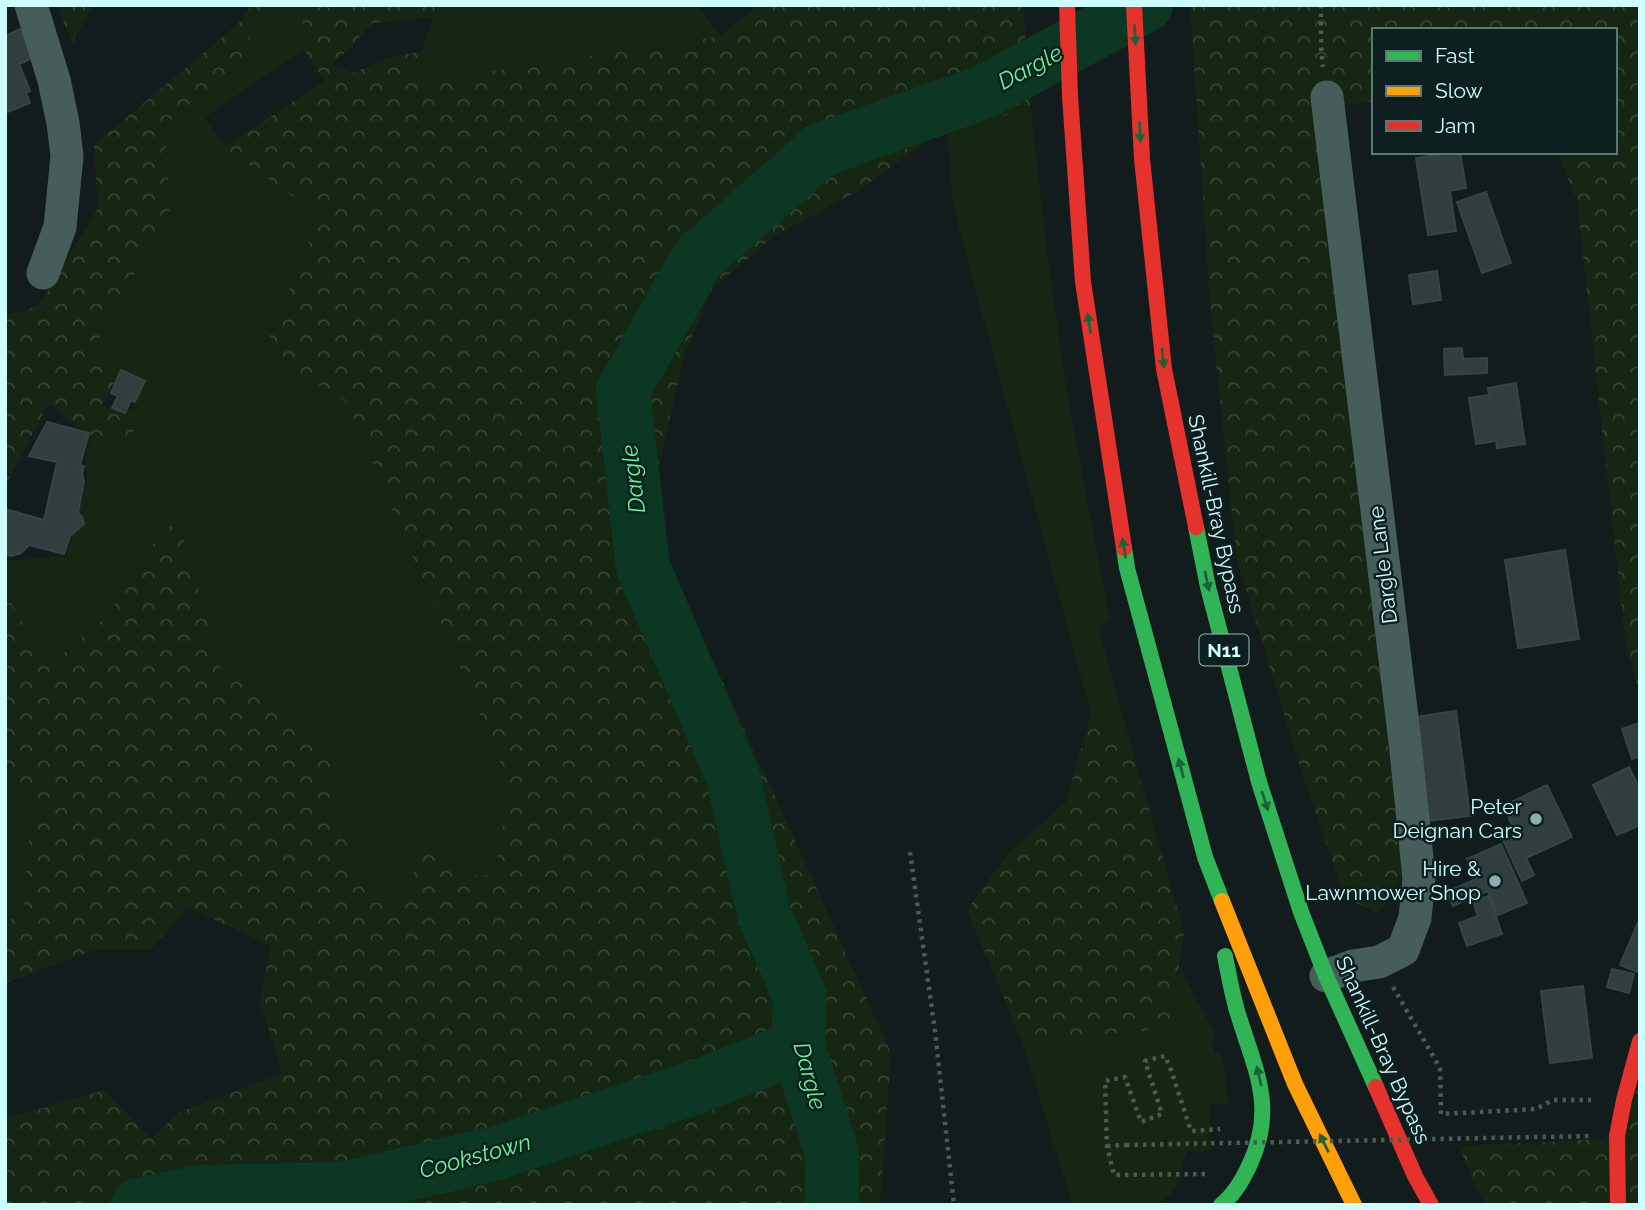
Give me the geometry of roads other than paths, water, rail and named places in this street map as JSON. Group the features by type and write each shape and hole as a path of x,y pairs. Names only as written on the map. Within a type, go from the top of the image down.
{"main road":[{"path":"1067,5 1070,96 1083,282 1127,568 1205,857 1237,1012 1258,1069 1265,1105 1264,1125 1255,1158 1241,1182 1221,1205"},
{"name":"Shankill-Bray Bypass","path":"1134,5 1142,159 1164,369 1208,587 1259,782 1301,912 1326,976 1415,1176 1432,1205"},
{"path":"1205,857 1295,1084 1354,1205"},
{"path":"1618,1205 1617,1136 1640,1041"}],"street":[{"path":"31,5 54,80 67,156 60,226 43,273"},
{"name":"Dargle Lane","path":"1326,976 1353,966 1378,962 1403,950 1415,918 1419,878 1405,741 1327,97"}],"waterway":[{"name":"Dargle","path":"832,1205 832,1153 798,1047 800,996 764,914 733,777 643,567 623,391 698,258 821,150 984,92 1146,5"},
{"name":"Cookstown","path":"138,1205 201,1192 343,1189 497,1153 699,1086 798,1047"}],"place":[{"name":"Peter Deignan Cars","path":"1536,819"},
{"name":"Hire & Lawnmower Shop","path":"1495,881"}]}
